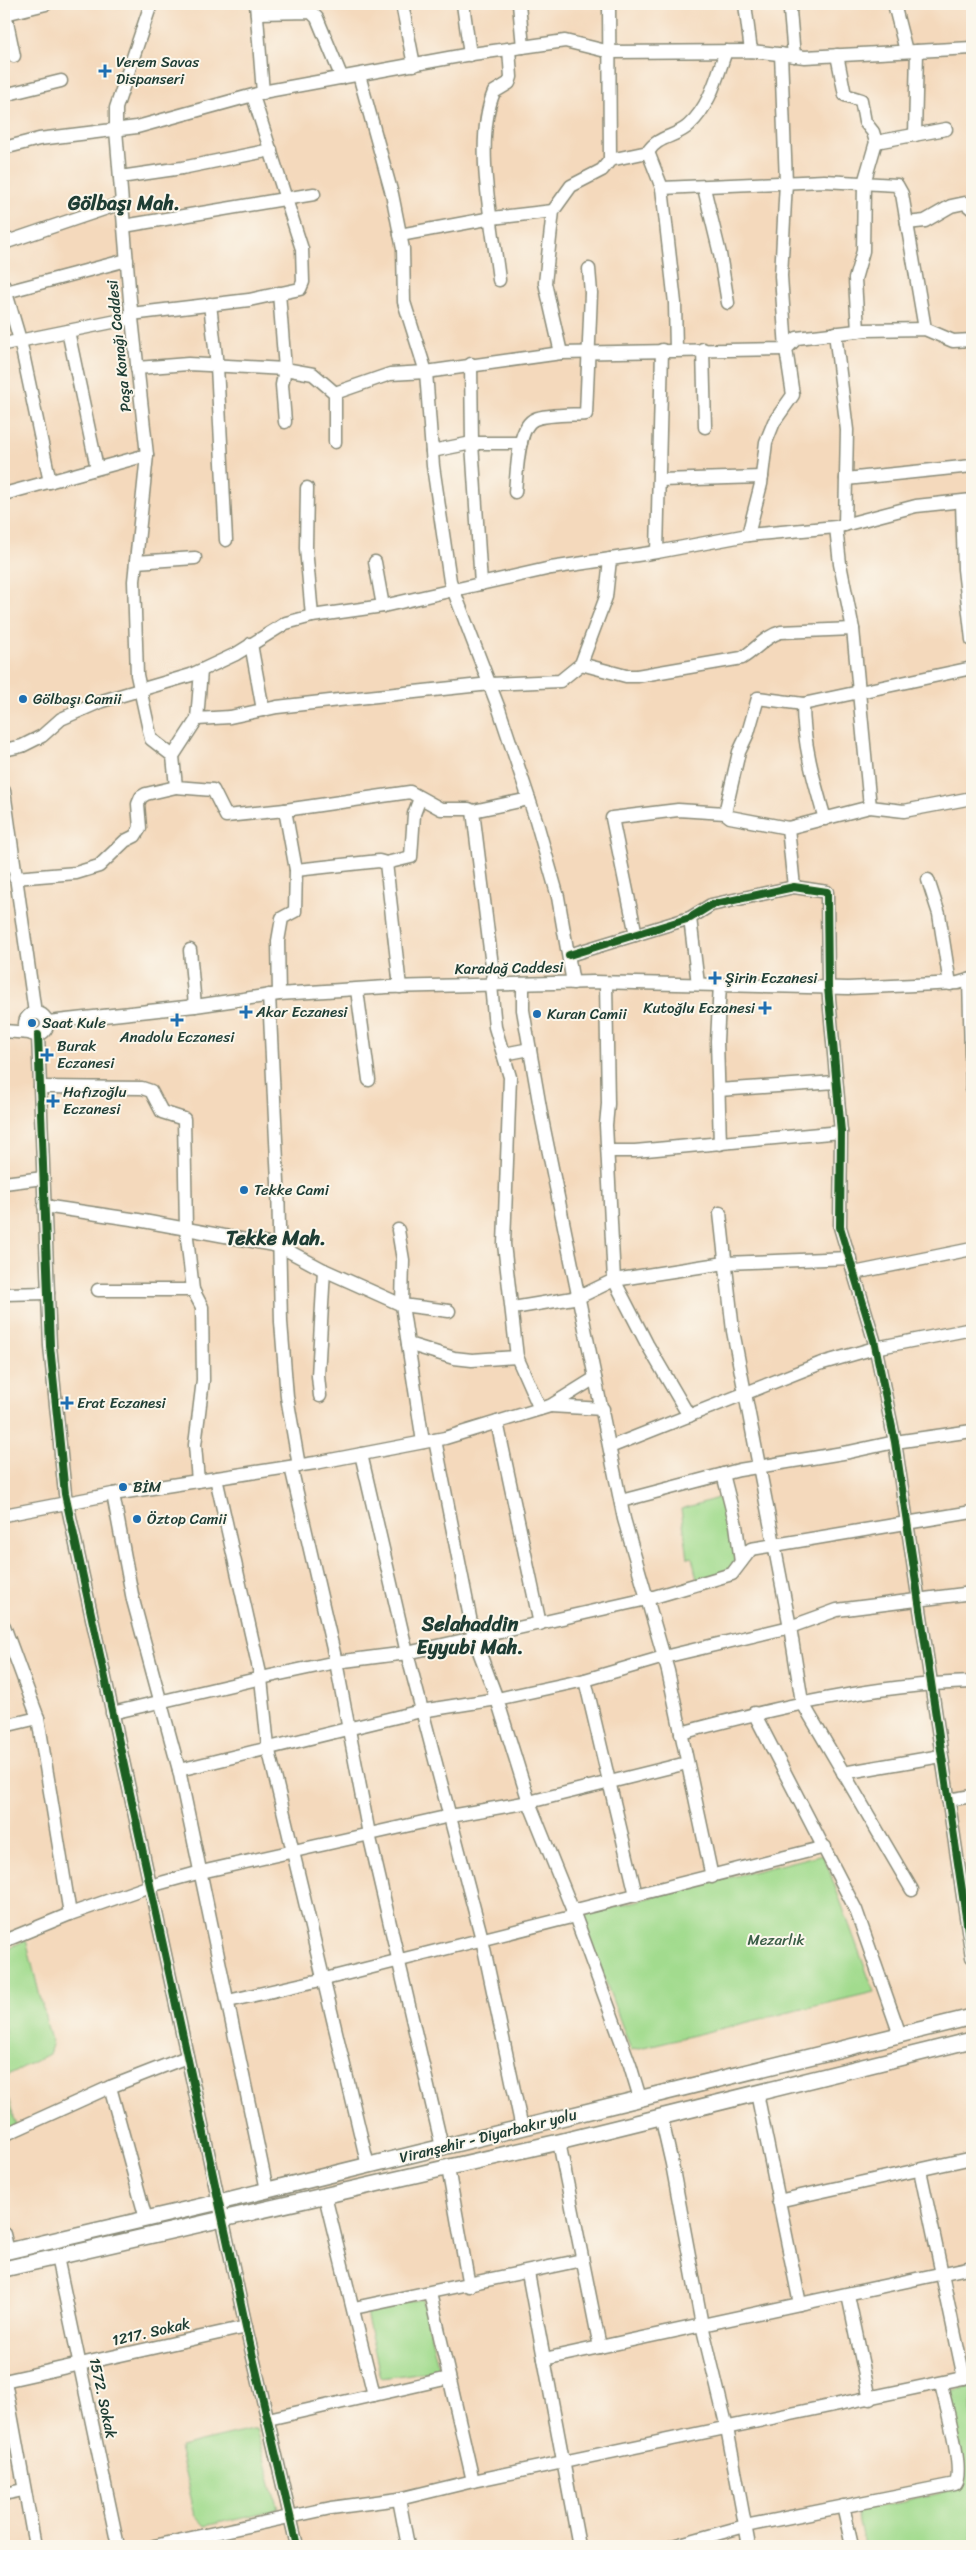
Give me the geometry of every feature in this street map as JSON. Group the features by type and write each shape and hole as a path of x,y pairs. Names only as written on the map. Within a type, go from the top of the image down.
{"main road":[{"name":"Viranşehir - Diyarbakır yolu","path":"5,2250 219,2202 972,2017"},
{"name":"Viranşehir - Diyarbakır yolu","path":"4,2269 559,2142 972,2040"}],"street":[{"path":"14,56 5,11 46,4"},
{"name":"Paşa Konağı Caddesi","path":"151,4 116,108 116,130 126,260 147,455 134,581 137,675 151,739 173,756"},
{"path":"402,4 414,65"},
{"path":"463,4 470,55"},
{"path":"519,4 523,47"},
{"path":"562,353 545,283 553,210 572,186 602,170 610,160 609,4"},
{"path":"746,4 751,51"},
{"path":"792,4 790,11 794,56"},
{"path":"894,4 912,51 915,135"},
{"path":"4,344 132,316 300,289 303,282 302,249 272,150 258,94 256,8 311,12 317,18 342,78"},
{"path":"4,148 39,139 137,127 258,94 470,55 565,41 610,52 751,51 794,56 972,48"},
{"path":"500,280 486,169 485,121 494,92 509,83 511,78 509,49"},
{"path":"676,350 675,303 662,188 648,152 652,144 689,125 710,96 726,51"},
{"path":"748,535 762,477 766,442 774,422 793,395 786,348 782,276 786,182 781,54"},
{"path":"837,55 845,95 861,100 865,122 873,132 876,142 864,183 863,251 855,279 858,331"},
{"path":"359,75 392,194 400,235 404,302 426,372 432,451 453,591 490,684 529,799 558,897 574,983"},
{"path":"4,95 61,81"},
{"path":"876,142 946,129"},
{"path":"120,177 182,168 272,150"},
{"path":"610,160 648,152"},
{"path":"662,188 700,186 704,188 709,186 824,180 897,185 902,194 925,329"},
{"path":"704,188 720,254 728,304"},
{"path":"124,226 314,194"},
{"path":"4,243 122,203"},
{"path":"907,223 926,221 957,204 965,203 972,209"},
{"path":"400,235 492,218 553,210"},
{"path":"50,482 20,340 5,289 126,260"},
{"path":"515,492 520,443 528,423 536,418 586,414 591,293 589,270"},
{"path":"279,293 285,369 282,385 285,422"},
{"path":"210,304 217,366 226,540"},
{"path":"335,393 390,374 426,372 471,364 562,353 786,348 797,338 858,331 925,329 952,341 972,340"},
{"path":"68,331 97,468"},
{"path":"835,333 847,430 846,479 840,526 840,564 853,629 870,807"},
{"path":"703,349 705,427"},
{"path":"657,552 662,350"},
{"path":"138,368 188,364 285,369 313,374 335,393 335,442"},
{"path":"471,364 472,442 481,584"},
{"path":"432,451 472,442 520,443"},
{"path":"4,494 147,455"},
{"path":"846,479 972,466"},
{"path":"660,480 762,477"},
{"path":"307,488 306,548 312,616"},
{"path":"4,750 22,746 42,736 61,719 139,689 201,671 286,624 312,616 383,606 551,568 657,552 748,535 840,526 916,506 967,501 964,570 972,640"},
{"path":"136,562 195,558"},
{"path":"197,719 230,717 263,710 490,684 560,681 581,664 606,597 610,559"},
{"path":"375,562 383,606"},
{"path":"581,664 626,676 637,676 742,658 754,651 773,634 780,632 853,629"},
{"path":"251,644 263,710"},
{"path":"725,813 739,752 748,733 758,698 803,704 972,668"},
{"path":"176,787 173,756 197,719 201,671"},
{"path":"803,704 803,727 809,759 825,818"},
{"path":"15,878 76,873 99,866 125,841 135,836 140,828 138,804 141,797 146,794 176,787 213,790 226,816 286,810 410,792 441,809 469,809 474,811 529,799"},
{"path":"4,796 30,1016 25,1027 34,1034 40,1087 50,1346 67,1504 246,2327 297,2546"},
{"path":"296,870 379,862 386,863 411,857 414,814 420,798"},
{"path":"636,935 612,818 678,810 725,813 730,817 788,828 870,807 904,811 972,798"},
{"path":"286,810 296,870 295,911 282,918 278,940 274,994 281,1322 295,1466 336,1662 369,1834 442,2147"},
{"path":"474,811 492,965 491,985 495,1028 510,1077 504,1244 513,1308 517,1357 545,1408"},
{"path":"788,828 794,886"},
{"path":"386,863 400,987"},
{"path":"928,880 939,914 950,984"},
{"path":"569,955 690,918 711,905 794,886 827,892 828,987 841,1132 840,1227 875,1348 895,1442 972,1957"},
{"path":"690,918 698,984"},
{"path":"190,950 195,1006"},
{"path":"971,980 972,1089"},
{"name":"Karadağ Caddesi","path":"48,1022 195,1006 274,994 400,987 606,983 828,987 950,984 971,980"},
{"path":"606,983 608,1200 614,1280 647,1344 689,1416"},
{"path":"523,984 523,1010 530,1049 578,1297 621,1501 664,1657 712,1877"},
{"path":"720,984 717,1041 720,1144"},
{"path":"357,990 369,1080"},
{"path":"4,1027 30,1016 42,1014 48,1022 46,1029 34,1034 4,1032"},
{"path":"504,1054 530,1049"},
{"path":"718,1090 836,1082"},
{"path":"40,1087 142,1088 151,1091 162,1112 184,1119 186,1229 193,1290 202,1307 202,1380 196,1445 198,1481"},
{"path":"608,1151 635,1151 841,1132"},
{"path":"4,1183 43,1178"},
{"path":"44,1206 280,1246 324,1270 402,1305 449,1311"},
{"path":"720,1213 733,1331 775,1545 802,1702 912,1890"},
{"path":"398,1230 402,1260 402,1305 408,1344 474,1638 529,1802 574,1914 630,2065 640,2098"},
{"path":"854,1273 972,1249"},
{"path":"513,1308 578,1297 614,1280 725,1263 850,1258"},
{"path":"320,1396 318,1376 324,1270"},
{"path":"98,1290 193,1290"},
{"path":"4,1294 48,1293"},
{"path":"610,1447 819,1364 875,1348 972,1329"},
{"path":"408,1344 454,1358 472,1360 517,1357"},
{"path":"4,1515 113,1494 295,1466 429,1441 545,1408 595,1378"},
{"path":"545,1408 603,1409"},
{"path":"497,1422 540,1624"},
{"path":"621,1501 759,1466 849,1452 895,1442 972,1431"},
{"path":"361,1454 421,1711 482,1939 522,2128"},
{"path":"723,1474 736,1525 741,1562"},
{"path":"216,1478 260,1678 268,1747 368,2166"},
{"path":"113,1494 133,1600 179,1770 267,2190"},
{"path":"112,1713 161,1703 260,1678 336,1662 407,1652 647,1599 732,1574 751,1549 972,1512"},
{"path":"179,1770 421,1711 496,1699 585,1680 664,1657 790,1627 837,1610 972,1593"},
{"path":"4,1626 38,1718 70,1914"},
{"path":"585,1680 636,1895"},
{"path":"681,1732 802,1702 931,1683 972,1682"},
{"path":"754,1713 856,1910 900,2034"},
{"path":"4,1726 38,1718"},
{"path":"843,1773 941,1756"},
{"path":"4,1941 70,1914 150,1886 201,1872 450,1816 529,1802 687,1764"},
{"path":"948,1800 972,1796"},
{"path":"228,2001 325,1980 399,1961 574,1914 636,1895 825,1847"},
{"path":"4,2134 110,2087 187,2057"},
{"path":"110,2087 146,2219"},
{"path":"757,2093 800,2304"},
{"path":"661,2116 672,2164 702,2326 727,2428 749,2546"},
{"path":"559,2142 600,2347"},
{"path":"778,2201 972,2158"},
{"path":"448,2168 469,2286"},
{"path":"154,2546 290,2516 399,2499 562,2462 968,2377 942,2274 920,2170"},
{"path":"325,2196 374,2395"},
{"path":"4,2234 5,2250"},
{"name":"1572. Sokak","path":"58,2257 118,2546"},
{"path":"354,2308 469,2286 582,2260"},
{"path":"544,2359 972,2267"},
{"path":"528,2273 579,2546"},
{"path":"430,2293 474,2481"},
{"path":"848,2295 870,2398"},
{"name":"1217. Sokak","path":"5,2381 246,2327"},
{"path":"268,2419 449,2378"},
{"path":"5,2381 23,2490 35,2546"},
{"path":"673,2546 745,2526 955,2484 958,2480 957,2458 941,2384"},
{"path":"4,2494 23,2490"},
{"path":"399,2499 408,2546"},
{"path":"843,2506 852,2546"}],"green space":[{"path":"721,1497 726,1507 738,1551 731,1569 697,1580 692,1557 688,1558 681,1509"},
{"name":"Mezarlık","path":"823,1854 874,1992 631,2050 581,1915"},
{"path":"26,1940 52,2045 49,2054 4,2077 4,1950"},
{"path":"4,2083 16,2125 4,2130"},
{"path":"422,2299 438,2366 433,2371 381,2378 365,2309"},
{"path":"972,2386 972,2546 863,2546 856,2512 958,2488 964,2478 948,2391"},
{"path":"256,2429 278,2509 205,2526 195,2515 179,2447"}],"cycle path":[{"path":"569,955 690,918 711,905 794,887 827,892 828,987 841,1132 840,1227 874,1340 895,1442 972,1957"},
{"path":"38,1035 50,1346 65,1494 246,2327 297,2546"}],"place":[{"name":"Verem Savas Dispanseri","path":"105,71"},
{"name":"Gölbaşı Camii","path":"23,699"},
{"name":"Şirin Eczanesi","path":"715,978"},
{"name":"Kutoğlu Eczanesi","path":"765,1008"},
{"name":"Akar Eczanesi","path":"246,1012"},
{"name":"Kuran Camii","path":"537,1014"},
{"name":"Anadolu Eczanesi","path":"177,1020"},
{"name":"Saat Kule","path":"32,1023"},
{"name":"Burak Eczanesi","path":"47,1055"},
{"name":"Hafızoğlu Eczanesi","path":"53,1101"},
{"name":"Tekke Cami","path":"244,1190"},
{"name":"Erat Eczanesi","path":"67,1403"},
{"name":"BİM","path":"123,1487"},
{"name":"Öztop Camii","path":"137,1519"}],"district":[{"name":"Gölbaşı Mah.","path":"124,203"},
{"name":"Tekke Mah.","path":"276,1238"},
{"name":"Selahaddin Eyyubi Mah.","path":"470,1636"}]}
